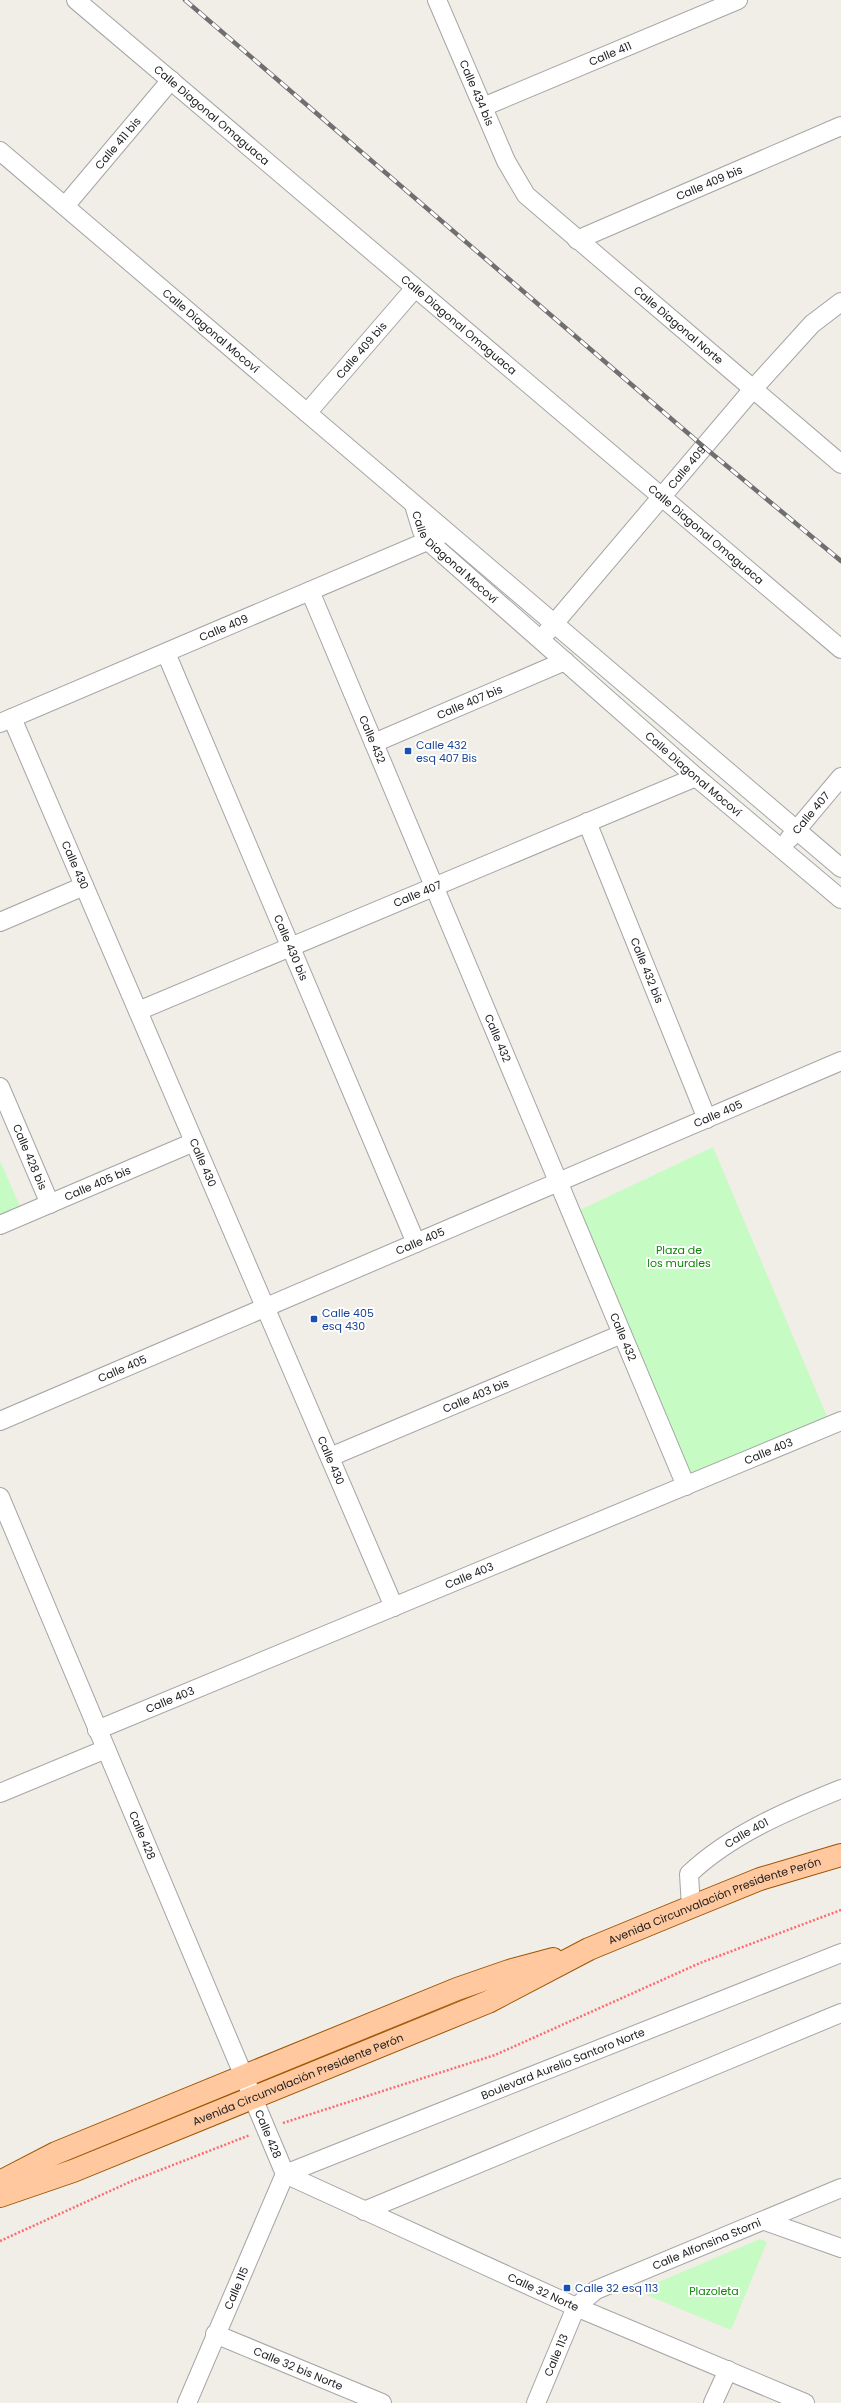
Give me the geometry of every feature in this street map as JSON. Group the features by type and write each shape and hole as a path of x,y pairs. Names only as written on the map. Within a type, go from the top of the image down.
{"main road":[{"name":"Avenida Circunvalación Presidente Perón","path":"0,2196 73,2171 488,2002 589,1949 760,1879 841,1855"},
{"name":"Avenida Circunvalación Presidente Perón","path":"0,2182 56,2153 481,1980 589,1949"}],"street":[{"name":"Calle Diagonal Omaguaca","path":"76,0 841,648"},
{"name":"Calle 434 bis","path":"437,0 518,184"},
{"name":"Calle 411","path":"483,107 738,0"},
{"name":"Calle 411 bis","path":"65,206 170,80"},
{"name":"Calle 409 bis","path":"577,240 841,126"},
{"name":"Calle Diagonal Mocoví","path":"0,151 841,868"},
{"name":"Calle Diagonal Norte","path":"518,184 535,203 577,240 841,464"},
{"name":"Calle 409 bis","path":"307,413 415,288"},
{"name":"Calle 409","path":"540,640 753,389 812,324 841,302"},
{"name":"Calle Diagonal Mocoví","path":"414,505 422,531 427,540 696,776 841,899"},
{"name":"Calle 409","path":"6,720 166,653 427,540 447,533"},
{"name":"Calle 432","path":"310,591 686,1486"},
{"name":"Calle 430 bis","path":"166,653 416,1243"},
{"name":"Calle 407 bis","path":"374,744 565,661"},
{"name":"Calle 430","path":"6,720 84,886 394,1607"},
{"name":"Calle 407","path":"138,1011 696,776"},
{"name":"Calle 407","path":"781,848 841,777"},
{"name":"Calle 432 bis","path":"587,822 707,1119"},
{"path":"0,922 84,886"},
{"name":"Calle 405","path":"0,1421 841,1062"},
{"name":"Calle 428 bis","path":"0,1087 50,1204"},
{"name":"Calle 405 bis","path":"0,1225 194,1142"},
{"name":"Calle 403 bis","path":"330,1457 622,1334"},
{"name":"Calle 403","path":"97,1730 841,1421"},
{"name":"Calle 428","path":"0,1497 285,2174"},
{"path":"0,1793 106,1749"},
{"name":"Calle 401","path":"691,1907 689,1874 709,1855 792,1809 841,1788"},
{"name":"Boulevard Aurelio Santoro Norte","path":"285,2174 841,1954"},
{"path":"364,2211 841,2013"},
{"name":"Calle 32 Norte","path":"285,2174 576,2307 805,2403"},
{"name":"Calle 115","path":"187,2403 215,2334 285,2174"},
{"name":"Calle Alfonsina Storni","path":"576,2307 596,2290 765,2221 841,2188"},
{"path":"765,2221 841,2248"},
{"name":"Calle 113","path":"536,2403 576,2307"},
{"name":"Calle 32 bis Norte","path":"215,2334 382,2403"},
{"path":"713,2403 728,2370"}],"path":[{"path":"0,2240 132,2181 266,2129 354,2098 494,2055 700,1963 841,1910"}],"green space":[{"name":"Plaza de los murales","path":"713,1147 828,1419 692,1476 580,1210"},
{"path":"0,1161 20,1206 0,1215"},
{"name":"Plazoleta","path":"760,2239 767,2242 731,2330 647,2295 649,2286"}],"railway":[{"path":"185,0 704,447 841,561"}],"place":[{"name":"Calle 432 esq 407 Bis","path":"408,751"},
{"name":"Calle 405 esq 430","path":"314,1319"},
{"name":"Calle 32 esq 113","path":"567,2288"}]}
